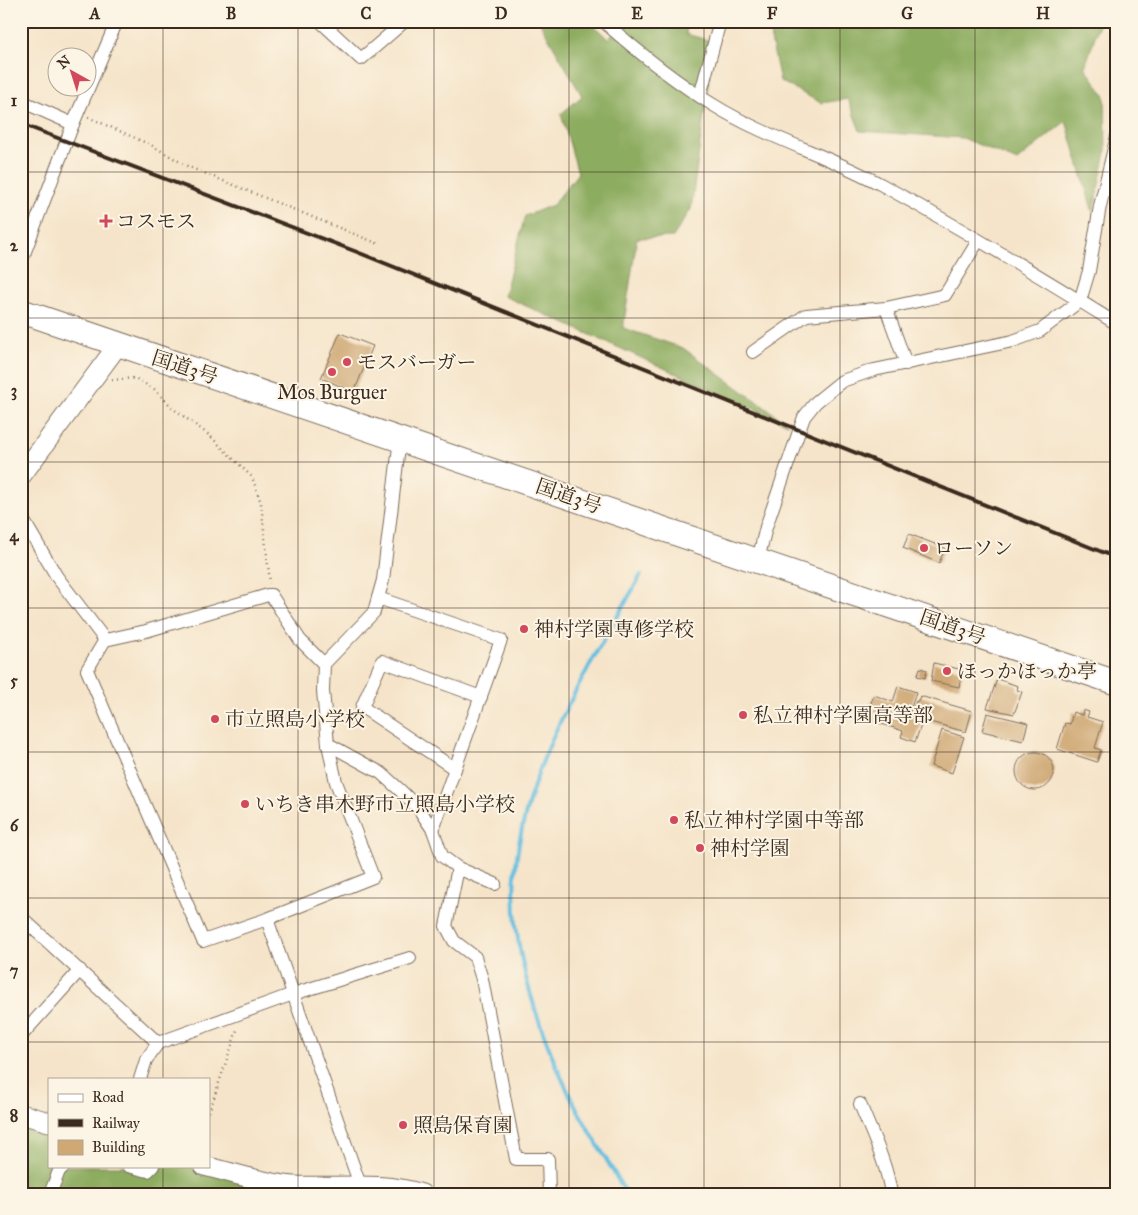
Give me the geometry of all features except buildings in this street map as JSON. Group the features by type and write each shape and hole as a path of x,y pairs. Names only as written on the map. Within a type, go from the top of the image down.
{"highway":[{"name":"国道3号","path":"21,311 400,438 1117,683"}],"street":[{"path":"21,262 76,118 117,21"},
{"path":"320,21 361,59 405,21"},
{"path":"603,21 673,78 715,106 764,131 830,158 882,185 1117,324"},
{"path":"700,96 720,21"},
{"path":"21,101 76,118"},
{"path":"758,560 766,527 804,417 816,402 842,381 874,370 996,345 1040,331 1080,301 1089,271 1100,206 1117,136"},
{"path":"753,352 806,315 886,308 945,295 978,241"},
{"path":"886,308 906,364"},
{"path":"21,476 118,345"},
{"path":"324,664 300,640 271,595 105,640 87,670 203,941 268,920 373,877 336,782 328,744 323,691 324,664 374,612 384,580 400,438"},
{"path":"21,516 57,577 105,640"},
{"path":"378,598 501,640 433,830"},
{"path":"455,769 362,707 382,661 480,696"},
{"path":"328,744 381,773 419,809 433,830 442,856 458,868 495,884"},
{"path":"458,868 446,926 454,941 475,957 480,972 516,1159 548,1159 549,1194"},
{"path":"21,917 158,1043"},
{"path":"268,920 360,1185"},
{"path":"140,1078 146,1060 158,1043 293,994 410,958"},
{"path":"21,1036 80,970"},
{"path":"860,1104 879,1152 891,1194"},
{"path":"21,1114 48,1122"},
{"path":"210,1167 293,1186 360,1185 405,1188 422,1194"},
{"path":"50,1194 62,1168"},
{"path":"136,1168 148,1171 151,1168"}],"path":[{"path":"76,118 151,145 189,167 378,244"},
{"path":"91,381 135,378 154,390 175,410 209,435 252,477 261,503 271,595"},
{"path":"210,1109 243,1012"}],"green space":[{"path":"539,21 589,21 608,39 626,21 687,21 686,34 714,42 691,209 673,237 637,238 623,328 683,348 788,424 504,296 525,216 553,205 578,173 561,114 582,96"},
{"path":"767,21 1100,21 1085,67 1105,96 1106,152 1093,213 1066,121 1017,161 963,138 860,131 848,99 821,103 780,81"},
{"path":"21,1121 48,1126 48,1168 200,1168 290,1194 21,1194"}],"waterway":[{"path":"626,1194 571,1098 547,1043 531,996 519,947 514,898 515,874 521,833 531,794 545,756 581,681 641,575"}],"railway":[{"path":"21,124 357,252 1117,558"}],"place":[{"name":"コスモス","path":"106,221"},
{"name":"モスバーガー","path":"347,362"},
{"name":"Mos Burguer","path":"332,372"},
{"name":"ローソン","path":"924,548"},
{"name":"神村学園専修学校","path":"524,629"},
{"name":"ほっかほっか亭","path":"947,671"},
{"name":"私立神村学園高等部","path":"743,715"},
{"name":"市立照島小学校","path":"215,719"},
{"name":"いちき串木野市立照島小学校","path":"245,804"},
{"name":"私立神村学園中等部","path":"674,820"},
{"name":"神村学園","path":"700,848"},
{"name":"照島保育園","path":"403,1125"}]}
